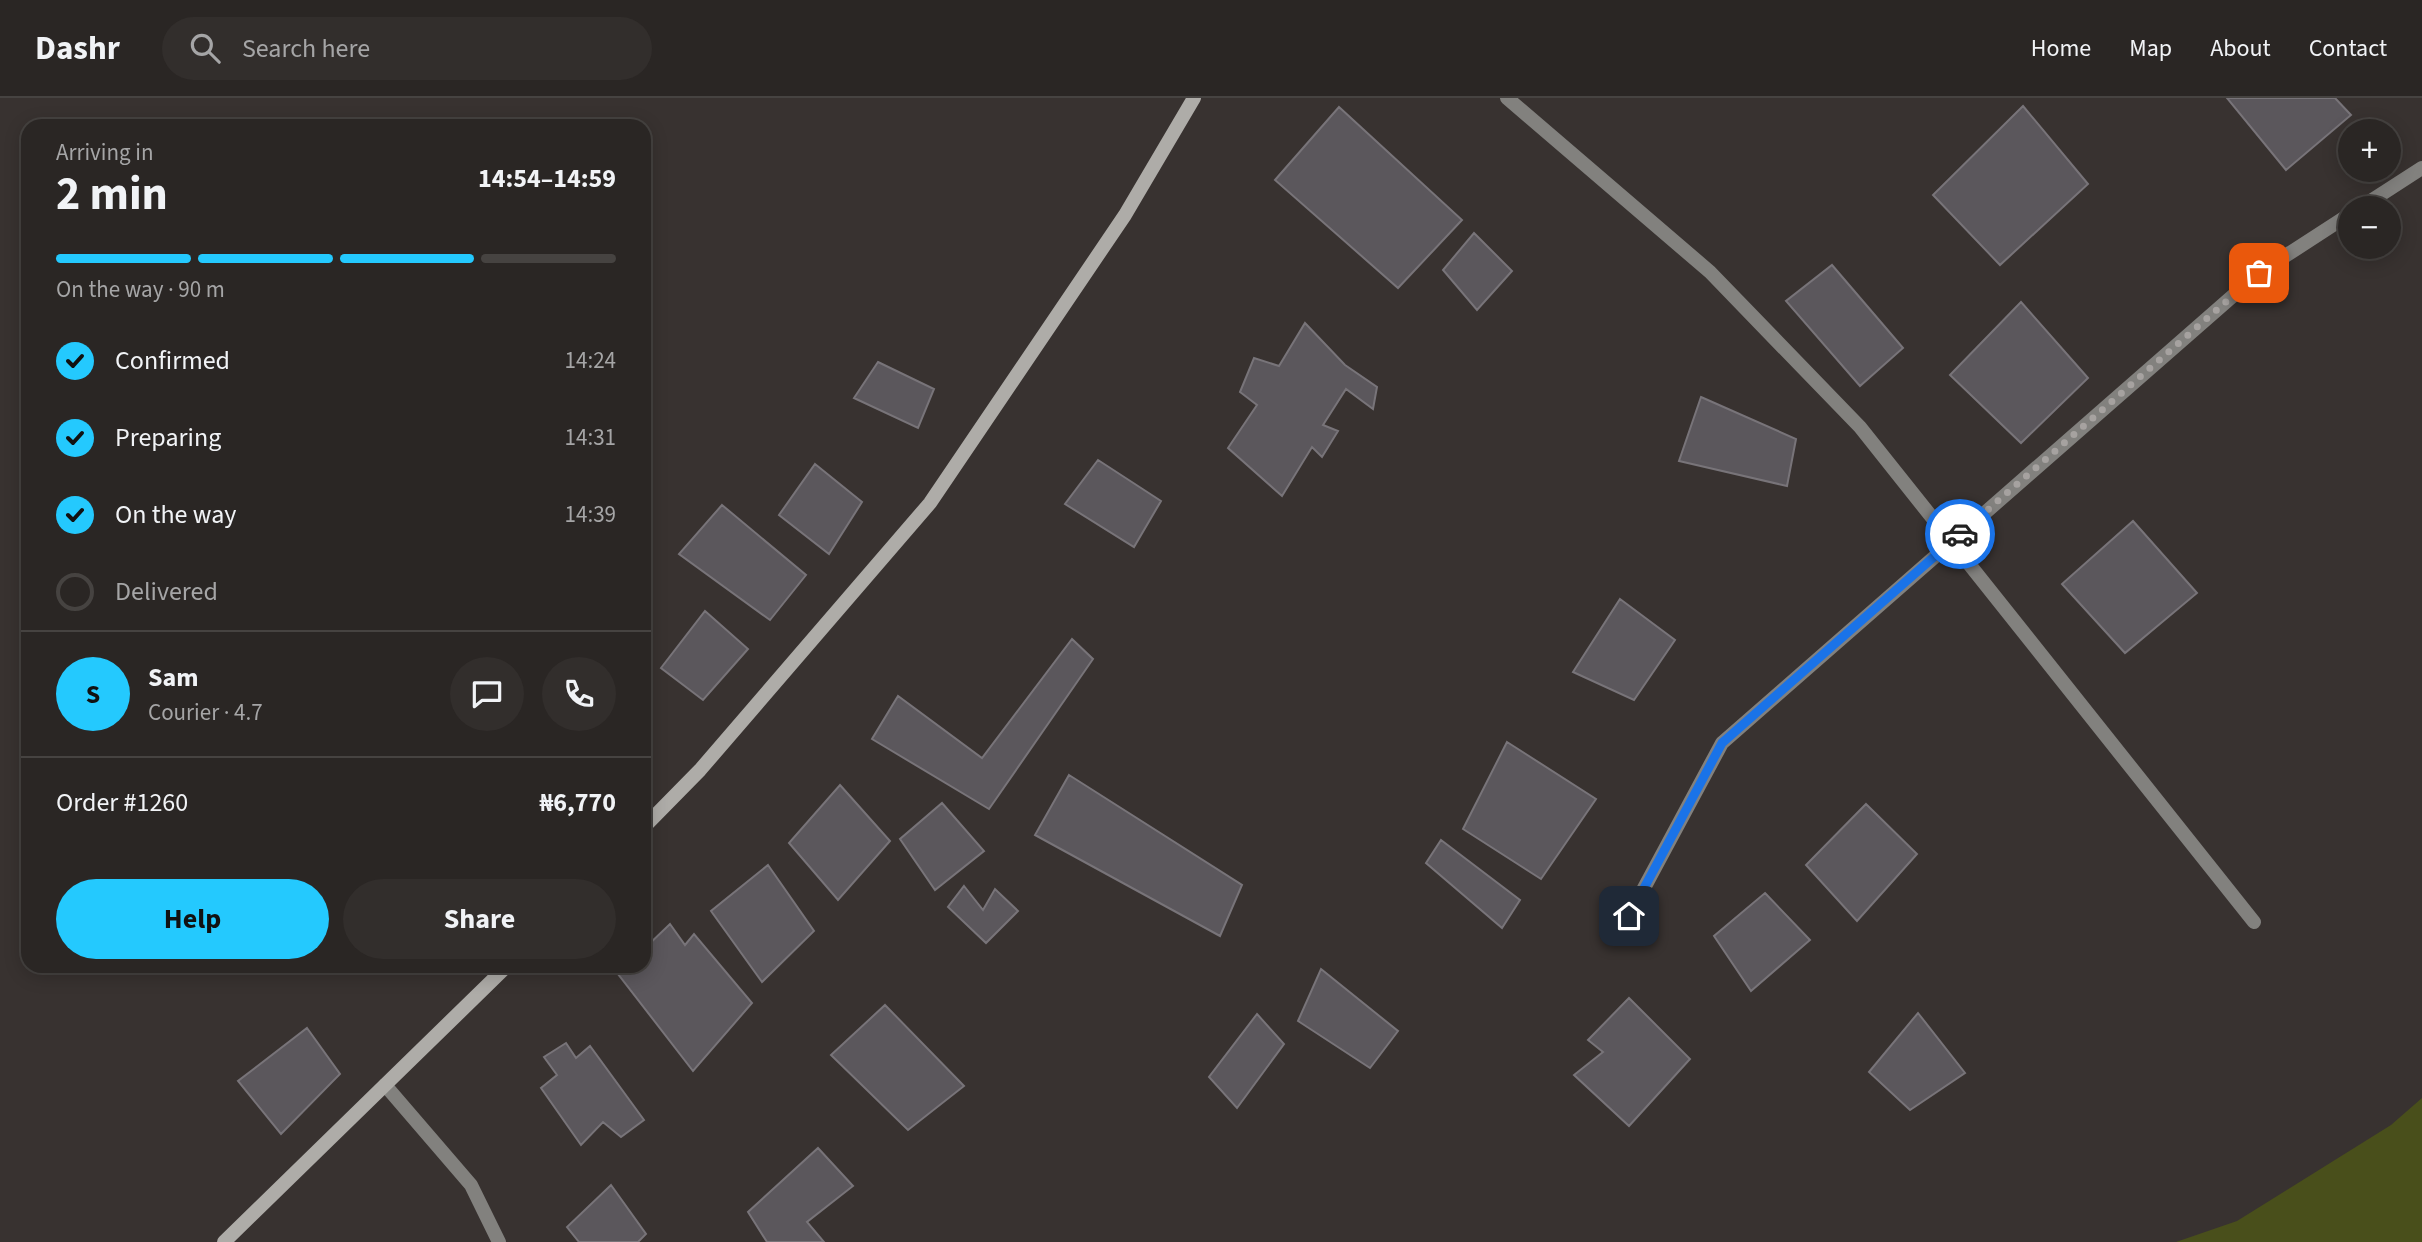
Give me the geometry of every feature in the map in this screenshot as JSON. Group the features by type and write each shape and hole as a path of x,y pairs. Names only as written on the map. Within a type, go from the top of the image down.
{"main road":[{"path":"651,820 700,770 930,503 1125,215 1195,98"},
{"path":"224,1242 500,973"}],"street":[{"path":"1507,98 1710,272 1860,427 2254,922"},
{"path":"2379,196 2422,168"},
{"path":"1629,916 1722,743 2259,273 2338,222"},
{"path":"385,1085 471,1185 499,1242"}],"green space":[{"path":"2422,1098 2422,1242 2176,1242 2237,1221 2391,1125"}],"building":[{"path":"2227,98 2335,98 2351,115 2346,119 2338,119 2338,126 2286,170"},
{"path":"2023,106 2088,184 2000,265 1933,195"},
{"path":"1339,107 1462,220 1398,288 1275,180"},
{"path":"1474,233 1512,271 1477,310 1443,270"},
{"path":"1832,265 1903,348 1860,386 1786,301"},
{"path":"2021,302 2088,378 2021,443 1950,375"},
{"path":"1305,323 1345,365 1377,387 1373,409 1346,389 1323,425 1338,431 1322,457 1312,447 1282,496 1228,448 1257,405 1240,392 1254,358 1279,366"},
{"path":"878,362 934,389 918,428 854,398"},
{"path":"1701,397 1796,439 1787,486 1679,461"},
{"path":"1098,460 1161,501 1134,547 1065,504"},
{"path":"815,464 862,502 829,554 779,515"},
{"path":"722,505 806,575 770,620 679,554"},
{"path":"2133,521 2197,593 2125,653 2062,584"},
{"path":"1620,599 1675,640 1634,700 1573,672"},
{"path":"705,611 748,649 703,700 661,668"},
{"path":"1072,639 1093,659 989,809 872,739 898,696 982,758"},
{"path":"1507,742 1596,799 1541,879 1463,829"},
{"path":"1069,775 1242,885 1220,936 1035,835"},
{"path":"840,785 890,841 838,900 789,843"},
{"path":"942,803 984,851 935,890 900,839"},
{"path":"1866,804 1917,854 1857,921 1806,865"},
{"path":"1441,840 1520,900 1502,928 1426,863"},
{"path":"768,865 814,931 762,982 711,911"},
{"path":"964,886 983,910 995,889 1018,911 986,943 948,907"},
{"path":"1765,893 1810,940 1751,991 1714,936"},
{"path":"670,924 685,945 694,934 752,1003 693,1071 618,974 651,973 651,942"},
{"path":"1321,969 1398,1031 1370,1068 1298,1021"},
{"path":"1629,998 1690,1059 1629,1126 1574,1075 1603,1052 1588,1040"},
{"path":"885,1005 964,1086 908,1130 831,1055"},
{"path":"1918,1013 1965,1073 1910,1110 1869,1072"},
{"path":"1257,1014 1284,1044 1237,1108 1209,1077"},
{"path":"307,1028 340,1074 281,1134 238,1081"},
{"path":"566,1043 576,1058 590,1046 644,1120 621,1137 603,1122 581,1145 541,1088 557,1075 544,1057"},
{"path":"818,1148 853,1186 807,1222 824,1242 767,1242 748,1212"},
{"path":"611,1185 646,1234 638,1242 579,1242 567,1227"}],"way so far":[{"path":"1960,534 2259,273"}],"route":[{"path":"1629,916 1722,743 1960,534"}]}
